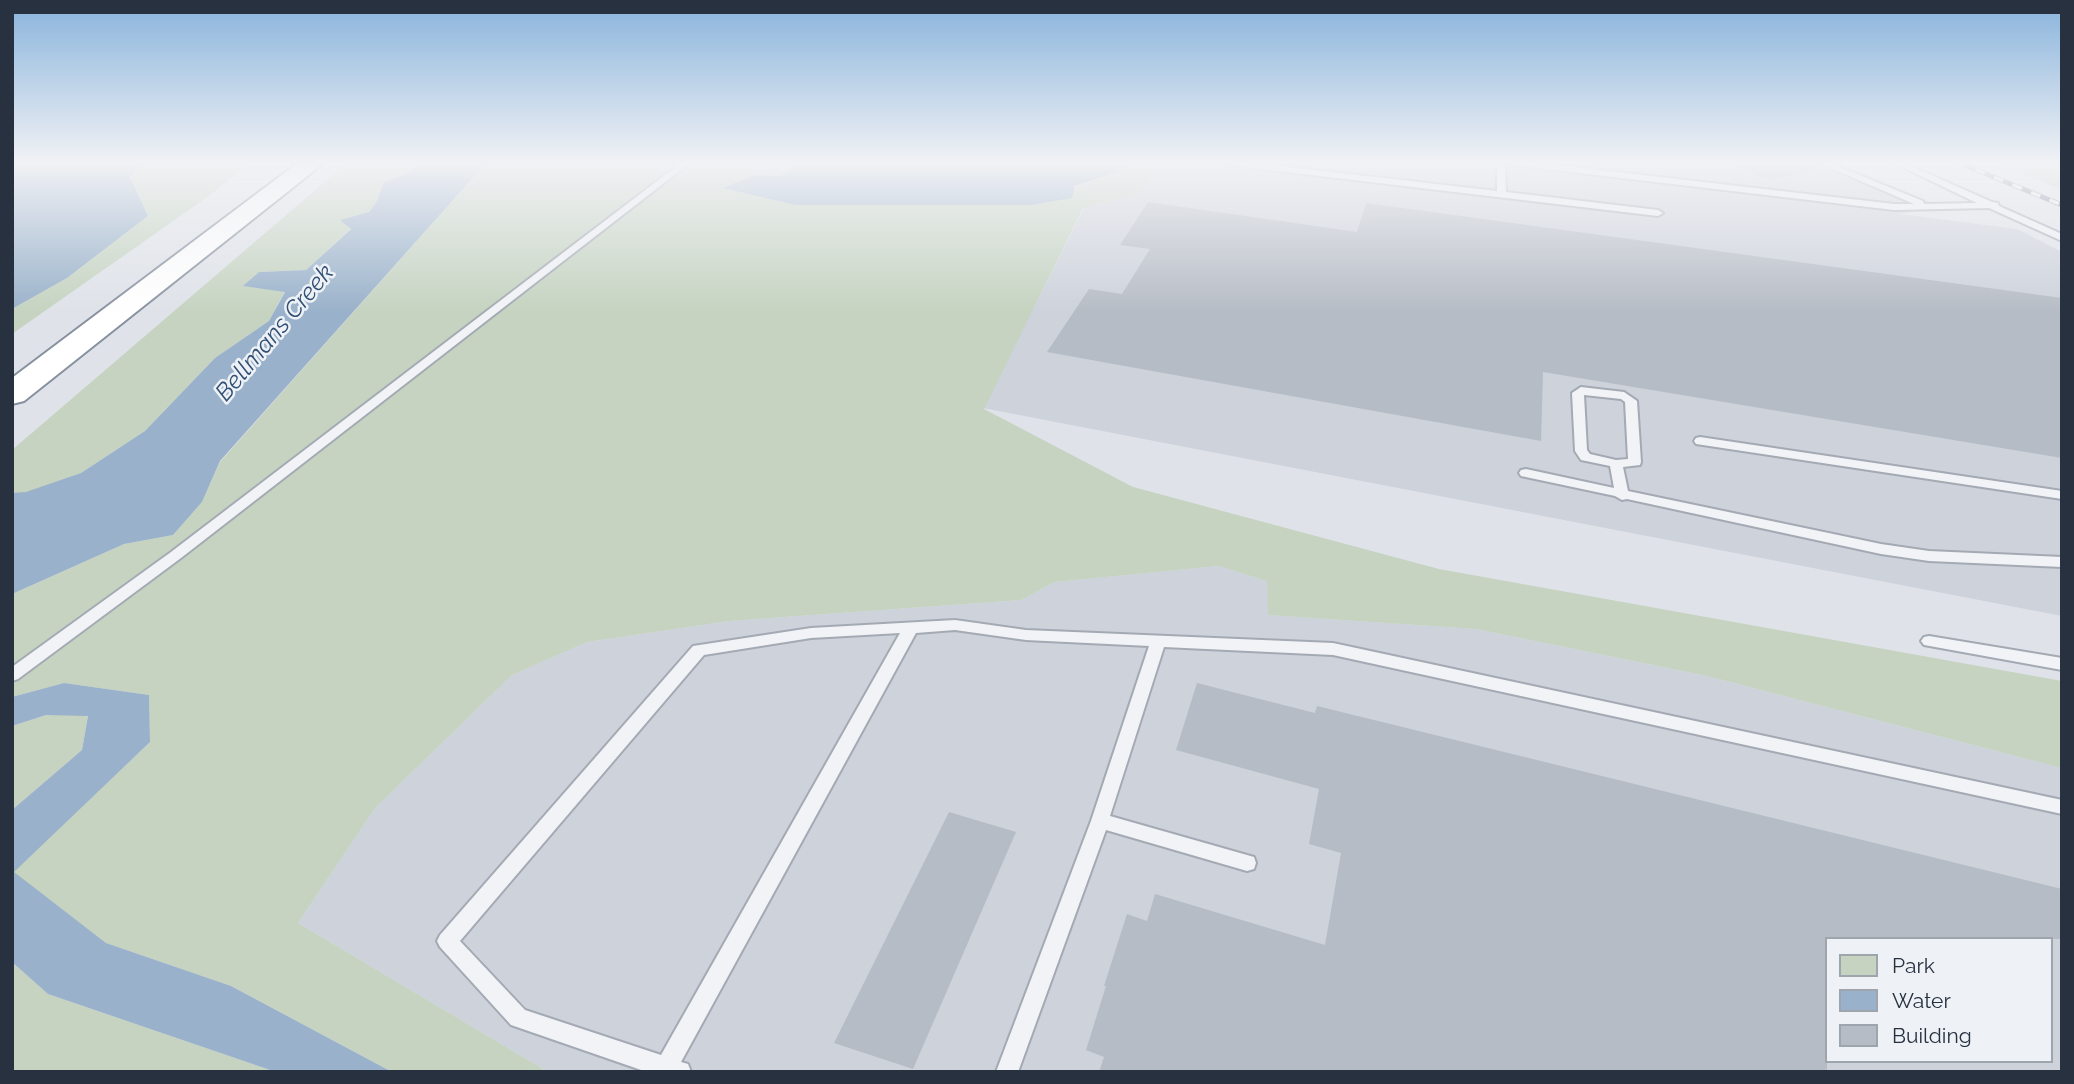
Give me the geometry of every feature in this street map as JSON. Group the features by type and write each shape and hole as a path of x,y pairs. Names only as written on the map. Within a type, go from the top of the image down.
{"highway":[{"path":"12,361 215,213"},
{"path":"12,394 247,213"}],"lane":[{"path":"12,675 176,555 621,213"},
{"path":"2010,213 2062,238"},
{"path":"1581,391 1624,396 1631,401 1636,462 1616,464 1586,457 1581,451 1578,393 1581,391"},
{"path":"1700,441 2062,495"},
{"path":"1616,464 1622,496"},
{"path":"1526,473 1622,496 1881,549 1954,557 2062,562"},
{"path":"911,627 673,1069 518,1018 447,941 699,650 811,633 911,627 955,625 1026,635 1333,649 2062,807"},
{"path":"1007,1072 1100,821 1158,641"},
{"path":"1929,641 2062,664"},
{"path":"1100,821 1247,863"}],"shaded area":[{"path":"1082,213 1908,213 1900,214 2017,229 2062,252 2062,616 983,408"},
{"path":"1218,566 1267,581 1269,615 1476,629 1707,676 2062,768 2062,1072 548,1072 298,923 375,808 512,675 587,642 729,621 1021,600 1055,582"}],"green space":[{"path":"146,213 185,213 12,334 12,309 67,278 148,216"},
{"path":"289,213 367,213 341,220 351,228 306,270 259,272 244,286 285,291 269,321 215,358 145,431 81,473 26,493 12,493 12,450"},
{"path":"442,213 1081,213 984,409 1133,487 1439,569 2062,681 2062,768 1707,676 1476,629 1268,615 1267,581 1218,566 1055,582 1021,600 729,621 587,642 512,675 375,808 298,923 548,1072 392,1072 231,986 106,943 13,872 150,742 149,695 64,683 12,697 12,594 124,544 173,535 202,502 220,462"},
{"path":"46,715 88,715 82,750 12,810 12,726"},
{"path":"12,962 48,994 276,1072 12,1072"}],"water":[{"path":"12,213 146,213 148,216 67,278 12,309"},
{"name":"Bellmans Creek","path":"367,213 442,213 220,461 202,502 173,535 124,544 12,594 12,493 26,492 81,473 145,431 215,358 269,321 285,292 243,286 259,272 306,270 351,229 340,220"},
{"path":"64,683 149,695 150,742 14,872 106,943 231,986 392,1072 276,1072 48,994 12,962 12,810 82,750 88,716 46,715 12,726 12,697"}],"building":[{"path":"1141,213 1222,213 1357,232 1363,213 1436,213 2062,298 2062,458 1543,372 1541,441 1047,352 1089,289 1122,294 1150,249 1120,245"},
{"path":"1197,683 1315,713 1317,706 2062,889 2062,939 1826,937 1827,1072 1099,1072 1104,1057 1086,1050 1104,986 1127,914 1147,921 1155,894 1325,945 1341,853 1309,844 1319,789 1176,750"},
{"path":"949,812 1016,832 913,1069 834,1043"}]}
